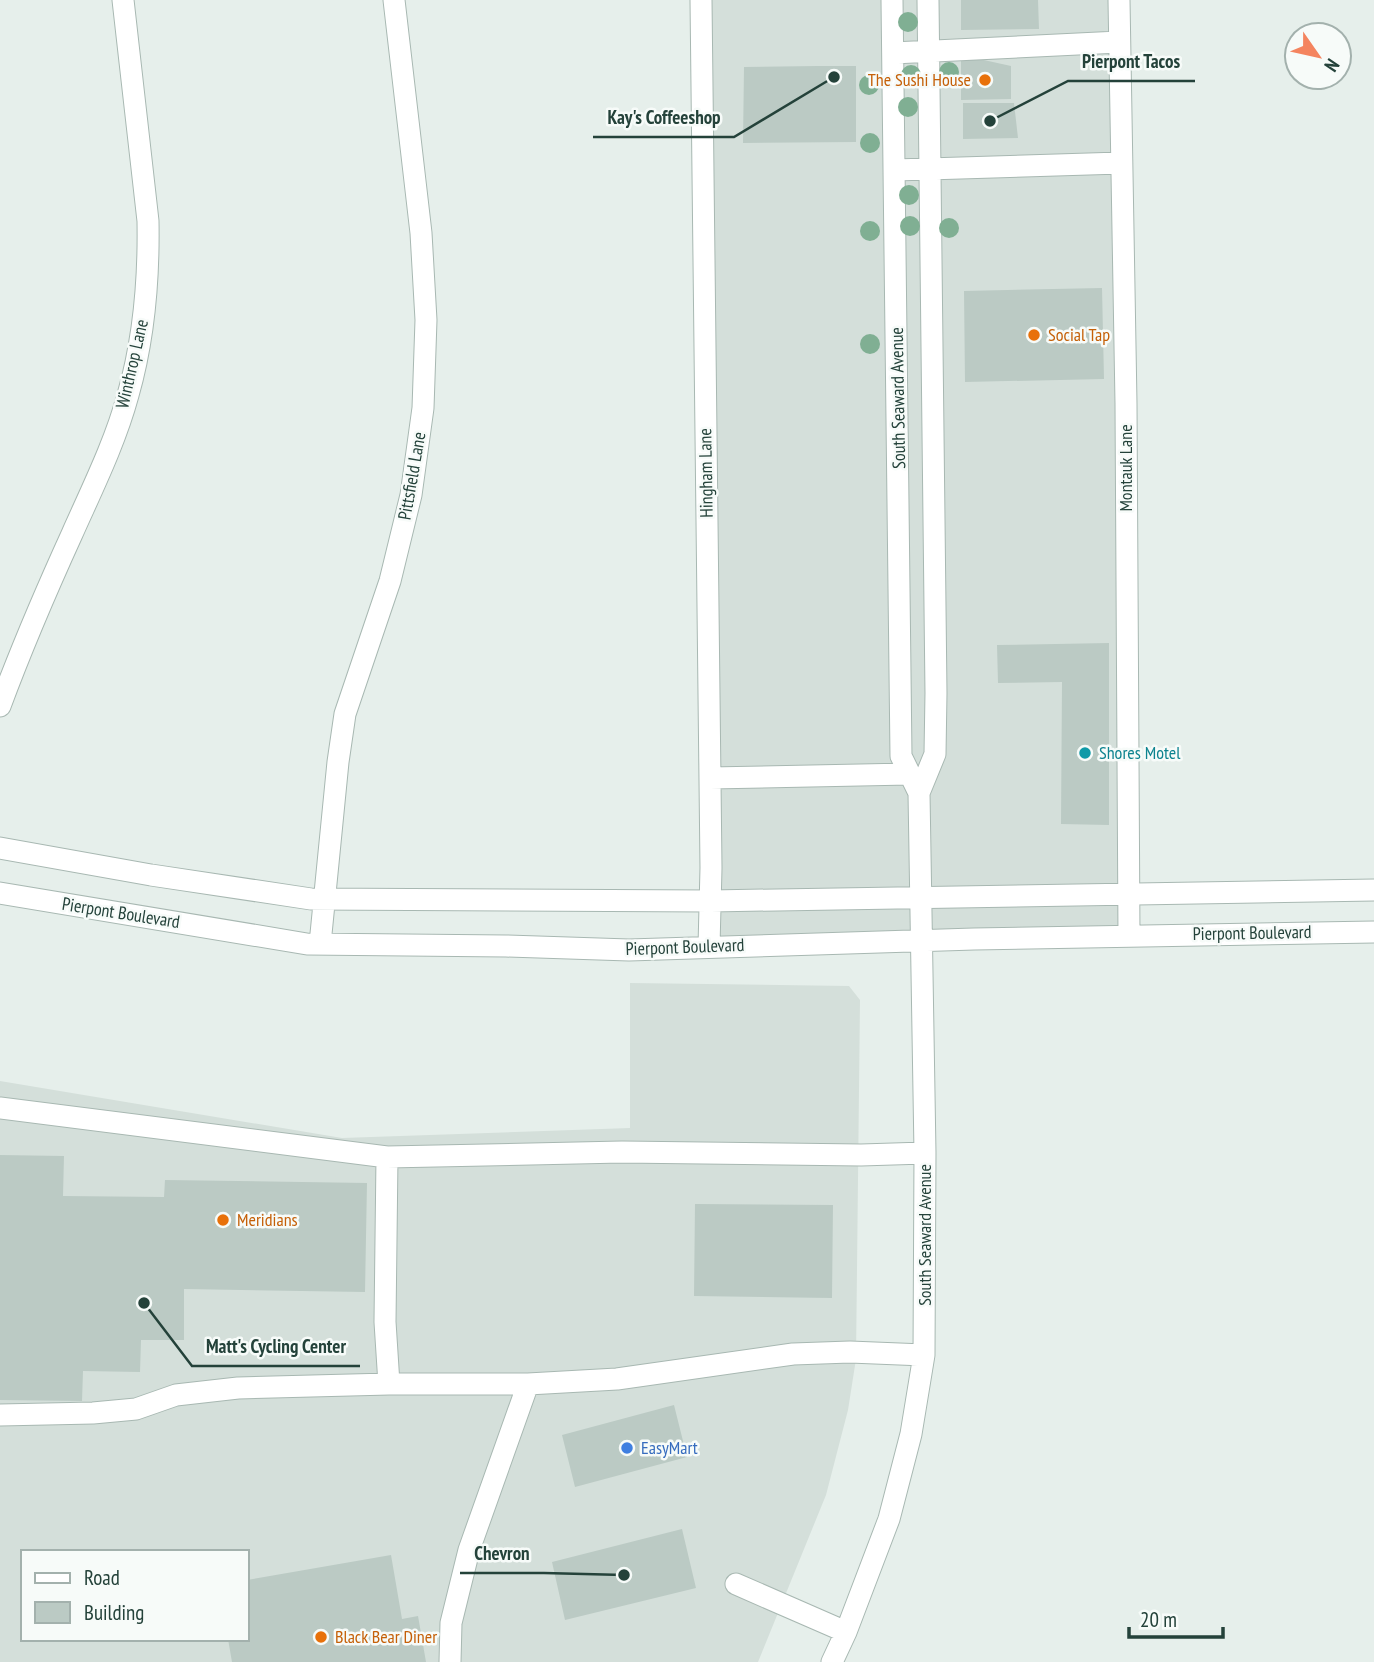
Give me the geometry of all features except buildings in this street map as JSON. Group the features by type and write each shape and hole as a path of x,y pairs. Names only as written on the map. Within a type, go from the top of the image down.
{"street":[{"name":"Winthrop Lane","path":"0,706 28,631 103,465 128,396 144,323 149,250 148,221 124,0"},
{"name":"Pittsfield Lane","path":"320,944 345,714 390,581 411,495 423,408 426,320 421,233 394,0"},
{"name":"Hingham Lane","path":"701,0 710,778 709,946"},
{"name":"South Seaward Avenue","path":"832,1662 888,1519 911,1434 924,1356 925,1153 921,897 914,784 901,756 899,404 892,0"},
{"name":"South Seaward Avenue","path":"914,784 935,754 928,0"},
{"name":"Montauk Lane","path":"1119,0 1129,936"},
{"path":"893,52 1119,42"},
{"path":"895,170 1121,163"},
{"path":"896,258 930,258"},
{"path":"896,315 931,315"},
{"path":"899,404 933,404"},
{"path":"901,694 936,693"},
{"path":"710,778 914,784"},
{"path":"0,848 150,875 311,899 711,901 1374,890"},
{"name":"Pierpont Boulevard","path":"0,892 307,944 629,950 1374,932"},
{"path":"0,1108 387,1157 622,1152 861,1155 925,1153"},
{"path":"387,1157 385,1322 389,1384"},
{"path":"0,1415 93,1413 136,1409 176,1395 238,1388 528,1384 617,1379 793,1354 850,1352 924,1356"},
{"path":"450,1662 451,1623 468,1550 528,1384"},
{"path":"736,1584 846,1632"}],"shaded area":[{"path":"701,0 1118,0 1129,936 709,946"},
{"path":"630,983 849,986 860,1000 856,1359 848,1410 826,1495 758,1662 0,1662 0,1081 342,1138 630,1128"}],"place":[{"name":"Kay's Coffeeshop","path":"834,77"},
{"name":"The Sushi House","path":"985,80"},
{"name":"Pierpont Tacos","path":"990,121"},
{"name":"Social Tap","path":"1034,335"},
{"name":"Shores Motel","path":"1085,753"},
{"name":"Meridians","path":"223,1220"},
{"name":"Matt's Cycling Center","path":"144,1303"},
{"name":"EasyMart","path":"627,1448"},
{"name":"Chevron","path":"624,1575"},
{"name":"Black Bear Diner","path":"321,1637"}]}
